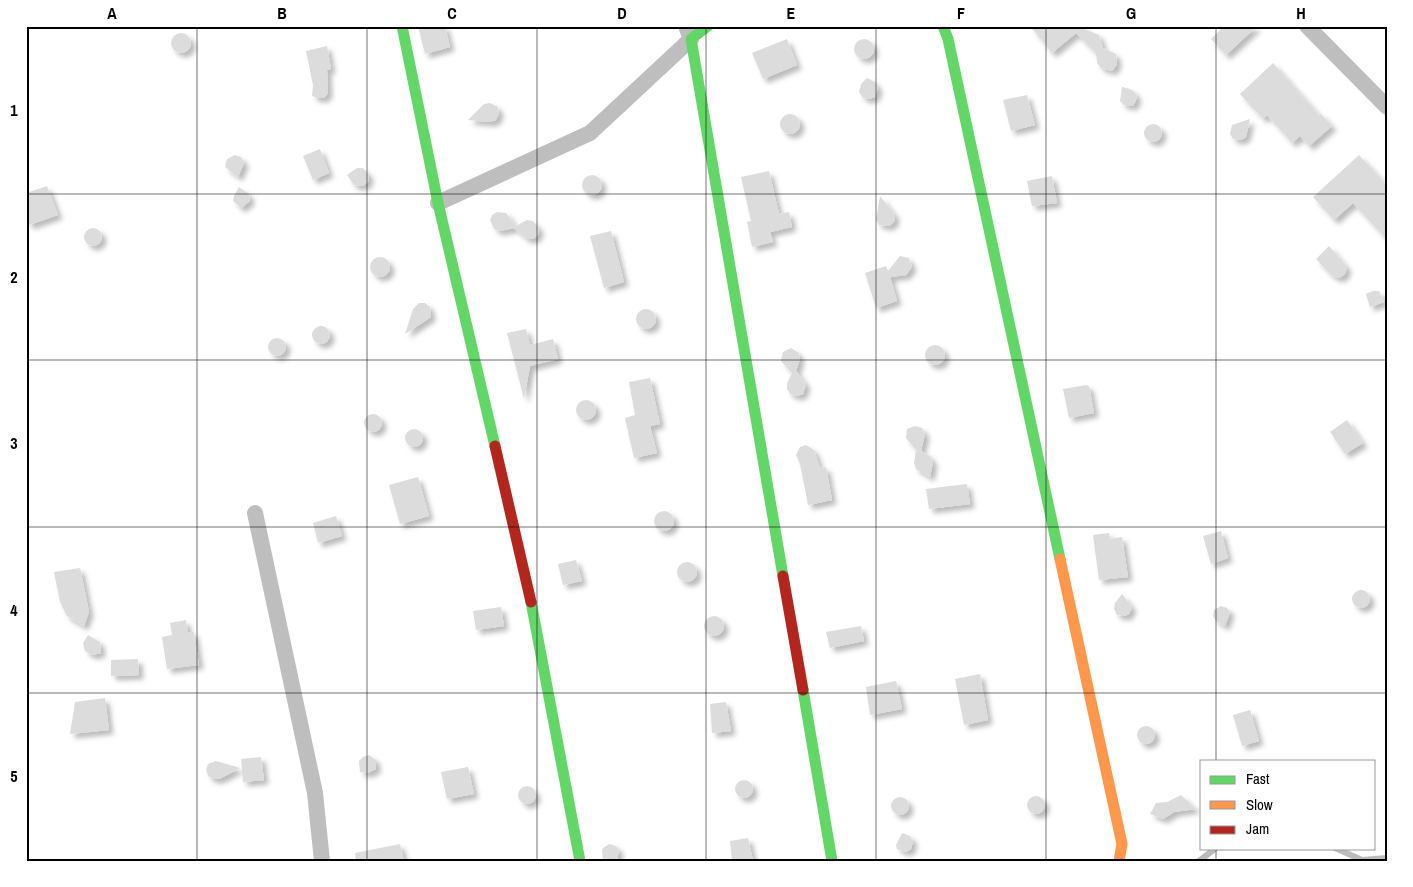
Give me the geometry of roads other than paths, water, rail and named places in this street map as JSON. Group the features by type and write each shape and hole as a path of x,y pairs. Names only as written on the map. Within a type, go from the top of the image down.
{"street":[{"path":"402,26 438,202 529,592 580,861"},
{"path":"438,202 590,133 689,32 708,26"},
{"path":"943,26 955,68 1122,844 1119,861"},
{"path":"1307,26 1387,108"},
{"path":"689,32 832,861"},
{"path":"256,513 315,793 322,861"}],"waterway":[{"path":"1199,861 1213,850"},
{"path":"1340,850 1362,860 1387,858"}]}
